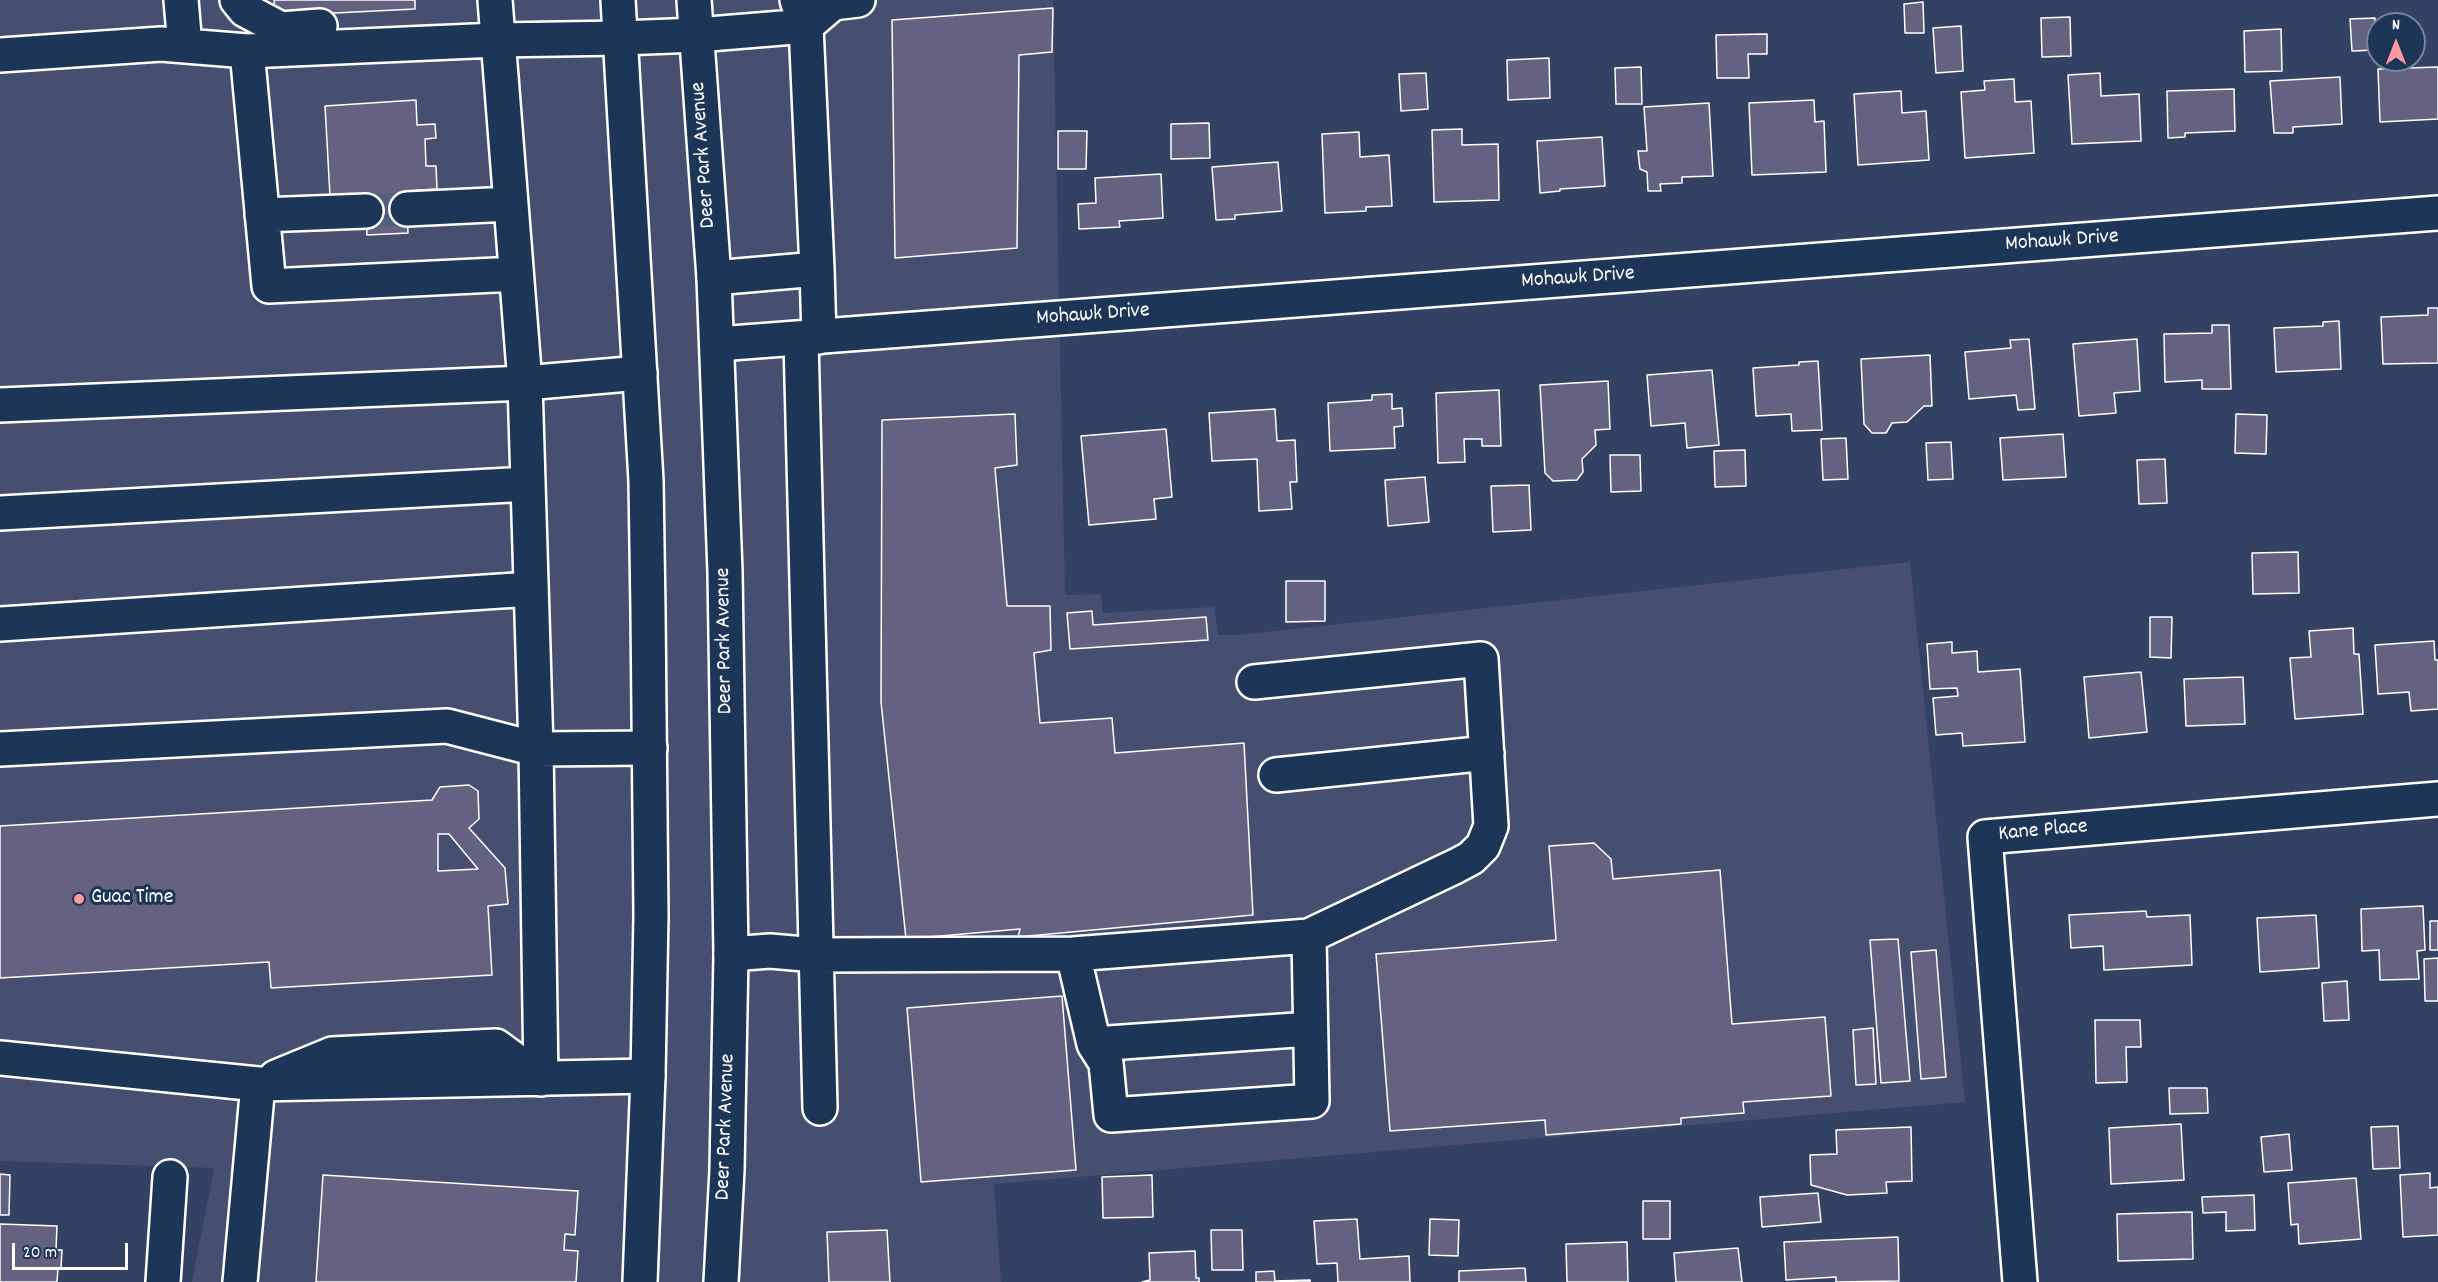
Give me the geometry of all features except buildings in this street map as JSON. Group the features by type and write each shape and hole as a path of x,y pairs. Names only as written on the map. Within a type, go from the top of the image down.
{"street":[{"path":"181,0 185,46"},
{"path":"237,0 244,10 281,29 372,22 497,40"},
{"path":"495,0 525,383 536,750 540,1078"},
{"path":"618,0 646,481 650,748 648,1076 640,1282"},
{"name":"Deer Park Avenue","path":"694,0 718,344 725,572 731,954 727,1170 721,1282"},
{"path":"0,55 161,44 247,51 497,40 697,35 801,13 832,3 858,0"},
{"path":"801,13 817,269 810,338 816,955 820,1108"},
{"path":"247,51 269,286 516,274"},
{"path":"406,209 510,204"},
{"path":"262,215 366,211"},
{"name":"Mohawk Drive","path":"718,344 2438,213"},
{"path":"714,279 817,269"},
{"path":"0,405 525,383 640,373"},
{"path":"0,513 528,484"},
{"path":"0,624 531,590"},
{"path":"731,954 770,951 816,955 1072,954 1309,936 1471,858 1483,846 1491,826 1481,659 1254,682"},
{"path":"0,749 447,726 536,750 650,748"},
{"path":"1276,775 1487,753"},
{"name":"Kane Place","path":"2020,1282 1985,837 2438,799"},
{"path":"1072,954 1094,1044 1106,1063 1111,1115 1312,1101 1309,936"},
{"path":"1094,1044 1310,1029"},
{"path":"0,1058 258,1084 648,1076"},
{"path":"240,1282 258,1084"},
{"path":"163,1282 170,1177"}],"shaded area":[{"path":"0,0 1053,0 1065,595 1101,594 1103,613 1214,607 1218,635 1238,635 1910,562 1965,1102 994,1184 1001,1282 192,1282 214,1168 0,1161"}],"tunnel":[{"path":"366,211 407,209"}],"place":[{"name":"Guac Time","path":"79,899"}]}
